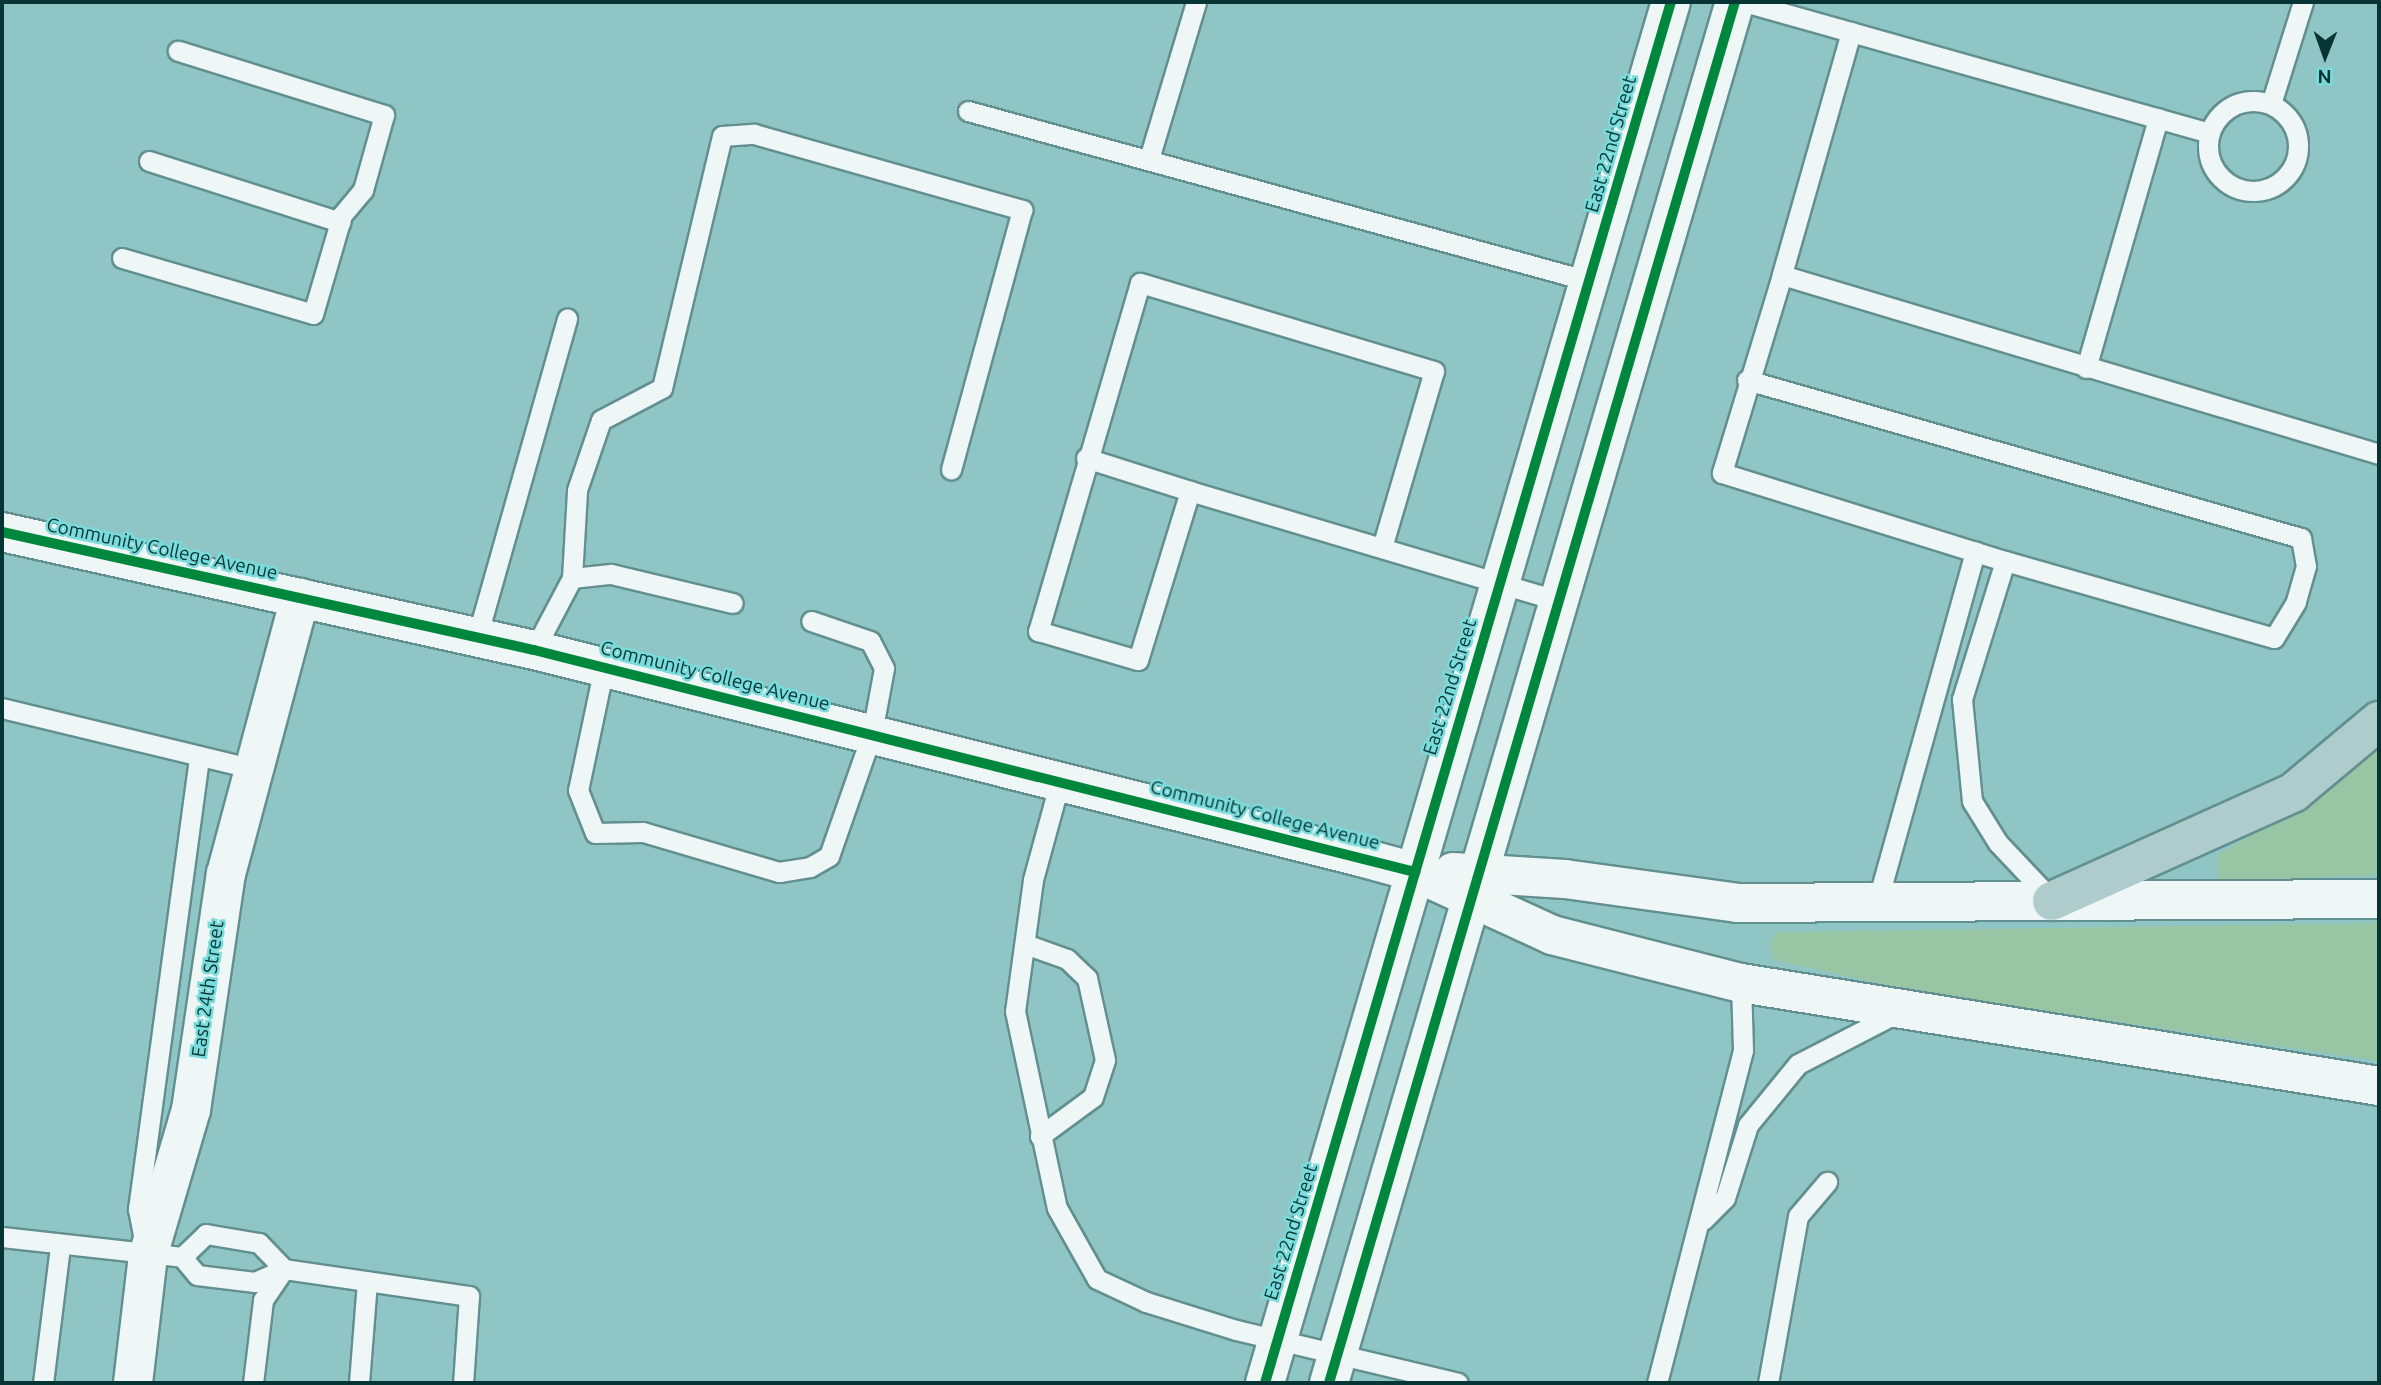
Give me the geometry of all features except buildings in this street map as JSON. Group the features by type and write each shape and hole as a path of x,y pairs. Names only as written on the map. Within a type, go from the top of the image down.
{"highway":[{"path":"2052,901 2294,792 2379,721"}],"street":[{"name":"East 22nd Street","path":"1265,1383 1671,2"},
{"path":"1334,1366 1734,2"},
{"name":"Community College Avenue","path":"2,532 534,650 1474,886 1552,935 1741,983 1900,1012 2379,1086"},
{"name":"East 24th Street","path":"132,1383 165,1257 226,874 300,598"},
{"path":"1474,886 1565,878 1670,898 1877,903 2379,899"}],"lane":[{"path":"1149,159 1196,2"},
{"path":"1744,2 2209,133"},
{"path":"2271,104 2303,2"},
{"path":"1747,380 2301,538 2306,566 2295,602 2274,638 2005,561 1722,472 1747,380 1783,275 1851,32"},
{"path":"122,258 313,314 340,222 363,190 384,116 178,51"},
{"path":"2241,102 2271,104 2284,112 2298,138 2294,166 2274,187 2244,191 2218,176 2207,148 2209,133 2216,119 2241,102"},
{"path":"968,111 1589,281"},
{"path":"2086,368 2158,118"},
{"path":"534,650 572,578 581,478 601,421 662,388 722,136 754,134 1022,210 951,469"},
{"path":"149,161 340,222"},
{"path":"1783,275 2379,454"},
{"path":"1190,491 1138,660 1038,631 1086,458 1140,283 1434,371 1383,544"},
{"path":"477,637 567,318"},
{"path":"1086,458 1190,491 1383,544 1558,601"},
{"path":"1877,903 1975,551"},
{"path":"2005,561 1962,699 1972,801 1998,843 2052,901"},
{"path":"572,578 611,574 733,603"},
{"path":"604,667 578,790 595,833 643,832 779,872 810,867 829,856 872,733 884,668 870,641 811,621"},
{"path":"2,708 254,769"},
{"path":"165,1257 137,1215 199,757"},
{"path":"1060,781 1033,880 1016,1012 1057,1208 1097,1279 1146,1302 1277,1341 1334,1366 1458,1383"},
{"path":"1025,944 1067,959 1087,978 1105,1060 1093,1097 1040,1136"},
{"path":"1657,1383 1703,1220 1703,1190 1743,1050 1741,983"},
{"path":"1703,1220 1725,1198 1748,1125 1798,1064 1900,1012"},
{"path":"1768,1383 1798,1216 1827,1182"},
{"path":"165,1257 206,1234 259,1242 284,1269"},
{"path":"2,1237 165,1257 197,1275 255,1283 284,1269 469,1296 463,1383"},
{"path":"43,1383 60,1246"},
{"path":"253,1383 263,1300 284,1269"},
{"path":"359,1383 367,1281"}],"green space":[{"path":"2379,742 2379,875 2217,881 2217,855 2313,800"},
{"path":"2379,923 2379,1061 1920,992 1774,960 1770,943 1776,932"}],"cycle path":[{"path":"1265,1383 1671,2"},
{"path":"1329,1383 1735,2"},
{"path":"2,532 534,650 1415,872"}]}
